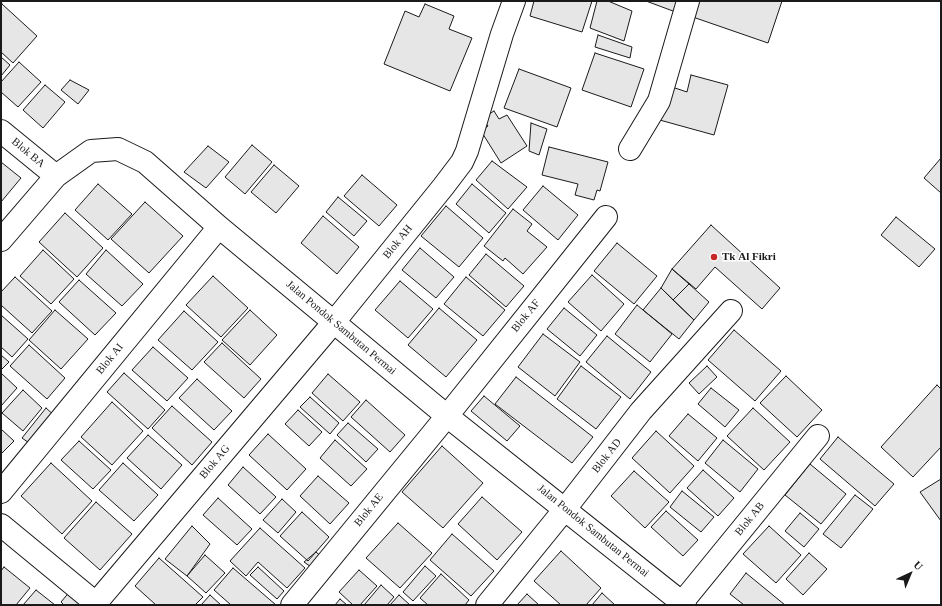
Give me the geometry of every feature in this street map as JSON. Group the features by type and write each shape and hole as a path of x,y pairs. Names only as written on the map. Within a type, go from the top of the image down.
{"street":[{"name":"Blok AH","path":"334,322 443,187 464,156 502,34 514,1"},
{"path":"630,148 659,100 688,1"},
{"name":"Blok BA","path":"1,131 56,176"},
{"name":"Jalan Pondok Sambutan Permai","path":"1,240 56,176 91,151 118,149 145,162 219,227 447,416 566,509 682,604"},
{"name":"Blok AF","path":"447,416 606,217"},
{"name":"Blok AI","path":"1,492 219,227"},
{"name":"Blok AD","path":"487,605 566,509 641,411 731,311"},
{"name":"Blok AG","path":"97,604 334,322"},
{"name":"Blok AE","path":"292,605 447,416"},
{"name":"Blok AB","path":"682,604 818,436"},
{"path":"1,524 97,604"}],"building":[{"path":"534,1 592,1 582,32 530,16"},
{"path":"597,1 608,1 632,11 624,41 590,28"},
{"path":"646,1 685,1 681,14"},
{"path":"692,1 782,1 768,43 687,15"},
{"path":"2,4 37,36 13,63 1,52"},
{"path":"425,4 454,16 449,29 472,38 450,91 384,64 405,11 419,17"},
{"path":"598,35 632,47 630,58 595,47"},
{"path":"595,53 644,69 631,107 582,90"},
{"path":"1,57 10,65 1,76"},
{"path":"19,62 41,82 18,107 1,92 1,82"},
{"path":"519,69 571,88 557,127 504,108"},
{"path":"691,75 728,85 714,135 656,119 666,85 687,92"},
{"path":"70,80 89,90 78,104 61,90"},
{"path":"45,85 65,102 43,128 23,110"},
{"path":"494,111 499,119 507,115 527,146 501,163 481,131 488,126 482,118"},
{"path":"531,123 547,129 539,155 529,151"},
{"path":"252,145 272,162 245,194 225,177"},
{"path":"208,146 229,162 206,188 184,172"},
{"path":"549,147 608,162 600,191 597,190 594,200 575,195 578,184 542,175"},
{"path":"941,158 941,193 924,178"},
{"path":"492,161 527,187 508,209 476,180"},
{"path":"1,162 21,178 1,202"},
{"path":"274,165 299,186 276,213 251,192"},
{"path":"362,175 397,205 379,226 344,196"},
{"path":"98,184 132,214 108,240 75,210"},
{"path":"472,184 506,213 489,233 456,204"},
{"path":"543,186 578,215 558,240 523,210"},
{"path":"338,197 367,221 354,236 326,212"},
{"path":"145,202 183,236 149,273 111,239"},
{"path":"446,206 483,238 459,267 421,236"},
{"path":"513,209 532,224 527,231 547,247 523,274 505,258 503,261 484,246"},
{"path":"65,213 103,248 77,277 39,242"},
{"path":"323,216 359,247 337,274 301,243"},
{"path":"896,217 935,249 919,267 881,235"},
{"name":"Tk Al Fikri","path":"711,225 780,288 762,309 715,267 696,289 672,269"},
{"path":"617,243 657,276 634,304 594,271"},
{"path":"420,248 454,277 436,298 402,270"},
{"path":"43,250 74,279 51,304 20,276"},
{"path":"106,250 143,284 122,306 86,274"},
{"path":"486,254 524,286 506,307 469,275"},
{"path":"672,269 689,284 673,300 661,288"},
{"path":"592,275 624,304 601,331 568,302"},
{"path":"213,276 248,308 221,337 186,305"},
{"path":"15,277 52,311 32,333 1,305 1,292"},
{"path":"466,277 505,310 483,336 444,304"},
{"path":"79,280 116,313 95,335 59,302"},
{"path":"400,281 433,309 408,338 375,310"},
{"path":"689,284 709,302 694,320 673,300"},
{"path":"661,288 694,320 679,339 643,310"},
{"path":"637,305 672,334 650,362 615,334"},
{"path":"439,308 477,340 446,377 408,345"},
{"path":"564,308 597,335 580,356 547,329"},
{"path":"55,310 88,339 61,369 29,340"},
{"path":"250,310 277,335 250,365 222,340"},
{"path":"184,311 218,342 192,370 158,340"},
{"path":"1,315 28,339 12,357 1,347"},
{"path":"734,330 781,371 755,401 708,360"},
{"path":"543,334 580,362 555,396 518,367"},
{"path":"607,336 651,372 630,399 586,362"},
{"path":"222,343 261,379 244,398 204,362"},
{"path":"29,345 65,378 47,399 10,366"},
{"path":"153,347 188,378 167,401 132,370"},
{"path":"1,355 9,362 1,370"},
{"path":"581,366 621,397 596,429 557,399"},
{"path":"707,366 717,377 699,394 689,383"},
{"path":"1,373 17,388 1,406"},
{"path":"124,373 165,410 148,429 107,392"},
{"path":"328,374 360,402 343,421 312,393"},
{"path":"786,376 822,410 797,437 760,403"},
{"path":"516,377 593,437 572,463 495,404"},
{"path":"197,379 232,411 214,430 179,398"},
{"path":"937,385 941,389 941,447 913,477 881,447"},
{"path":"711,388 739,410 725,427 698,404"},
{"path":"23,390 42,408 23,431 2,413"},
{"path":"484,396 520,426 507,441 471,411"},
{"path":"310,397 339,423 330,434 300,407"},
{"path":"366,400 405,435 390,452 351,417"},
{"path":"112,402 143,431 112,465 81,437"},
{"path":"172,406 212,442 192,465 152,428"},
{"path":"46,408 56,417 32,445 22,438"},
{"path":"753,408 790,442 764,470 727,436"},
{"path":"298,410 322,432 309,446 285,424"},
{"path":"688,414 717,438 698,461 669,436"},
{"path":"348,423 378,449 366,462 337,435"},
{"path":"1,429 14,441 2,453 1,452"},
{"path":"656,431 694,466 670,493 632,458"},
{"path":"268,434 306,469 287,490 249,455"},
{"path":"148,435 182,465 161,489 127,458"},
{"path":"838,437 894,484 875,506 820,459"},
{"path":"335,440 367,469 351,486 320,458"},
{"path":"723,440 758,469 740,492 705,463"},
{"path":"79,441 111,470 93,489 61,460"},
{"path":"442,446 483,483 443,528 402,492"},
{"path":"51,463 92,501 62,534 21,496"},
{"path":"123,463 158,495 134,521 99,490"},
{"path":"810,464 846,494 821,524 785,495"},
{"path":"243,467 276,497 260,514 228,485"},
{"path":"703,470 734,498 718,516 687,488"},
{"path":"634,471 669,502 645,528 611,496"},
{"path":"318,476 349,503 330,524 300,496"},
{"path":"941,479 941,521 920,492"},
{"path":"682,491 714,517 701,532 670,507"},
{"path":"855,495 873,509 841,548 823,534"},
{"path":"482,497 522,532 497,560 458,524"},
{"path":"218,498 252,529 237,545 203,515"},
{"path":"282,499 296,512 278,533 263,520"},
{"path":"96,502 132,534 100,570 64,538"},
{"path":"666,511 698,540 683,556 651,527"},
{"path":"302,512 329,537 308,561 280,536"},
{"path":"800,513 819,529 804,547 785,531"},
{"path":"398,523 432,553 400,588 366,558"},
{"path":"192,526 210,544 187,576 165,559"},
{"path":"769,526 801,555 776,583 743,554"},
{"path":"260,528 305,568 287,588 258,562 246,576 230,561"},
{"path":"452,534 494,571 471,596 430,560"},
{"path":"561,551 601,588 586,605 561,605 534,581"},
{"path":"316,552 323,558 314,569 304,562"},
{"path":"809,553 827,569 803,595 786,579"},
{"path":"205,555 225,573 206,593 187,576"},
{"path":"159,558 203,597 195,605 156,605 135,586"},
{"path":"425,566 436,576 413,601 403,592"},
{"path":"4,567 30,588 16,605 1,605 1,571"},
{"path":"258,567 284,591 277,599 250,575"},
{"path":"233,568 276,605 231,605 214,590"},
{"path":"359,570 377,586 360,605 353,605 339,592"},
{"path":"746,573 785,605 744,605 730,594"},
{"path":"441,574 469,600 465,605 428,605 420,598"},
{"path":"381,585 394,597 387,605 364,605"},
{"path":"36,590 55,605 23,605"},
{"path":"71,590 86,605 64,605 61,602"},
{"path":"602,593 615,605 592,605"},
{"path":"527,594 539,605 517,605"},
{"path":"210,595 221,605 201,605"},
{"path":"399,595 410,605 390,605"},
{"path":"340,599 347,605 335,605"}],"place":[{"name":"Tk Al Fikri","path":"714,257"}]}
